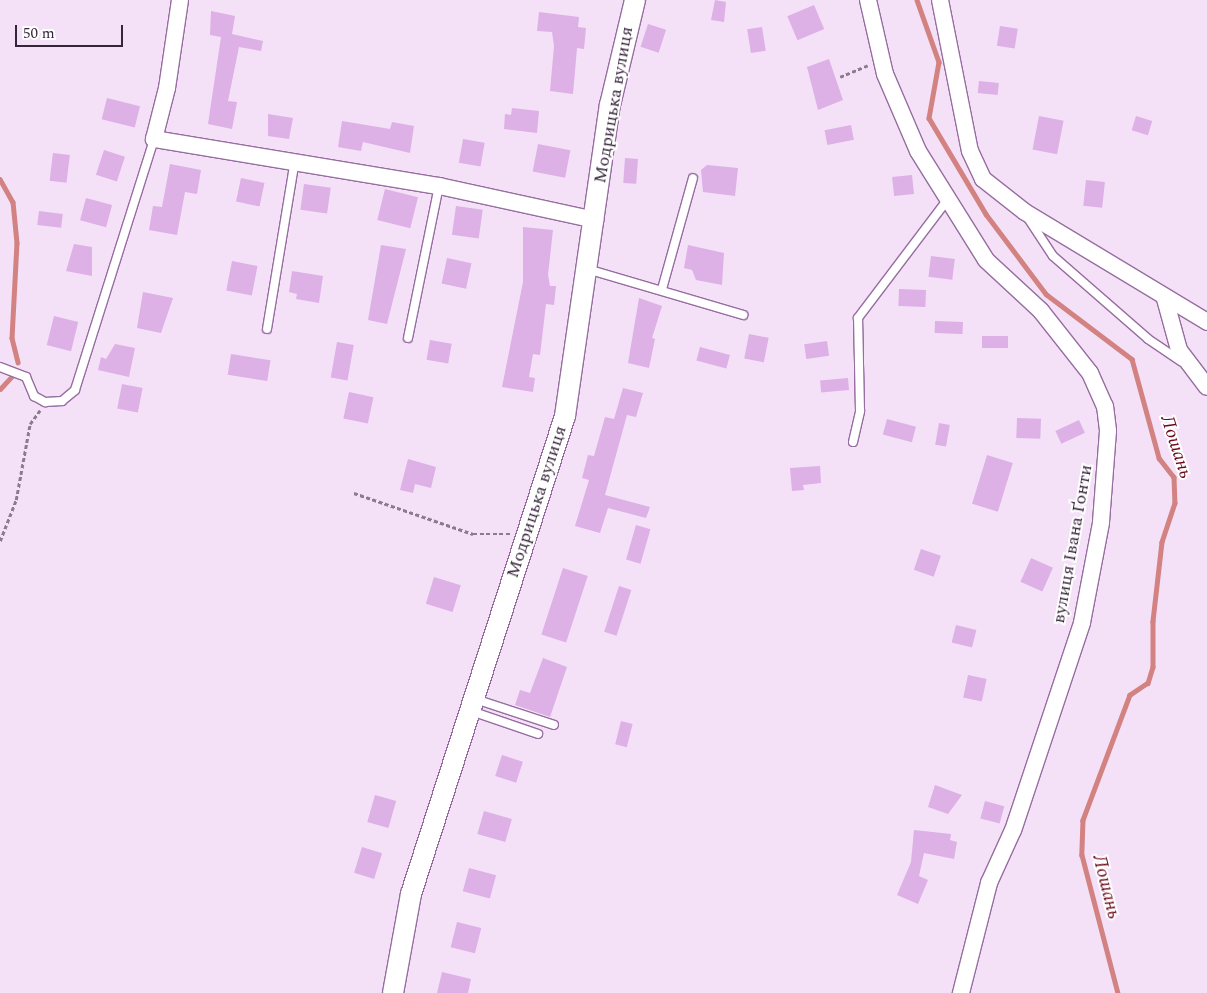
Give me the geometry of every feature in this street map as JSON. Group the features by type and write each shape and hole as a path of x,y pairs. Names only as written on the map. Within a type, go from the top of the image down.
{"street":[{"path":"180,0 168,88 154,139 295,160 439,186 595,220"},
{"name":"Модрицька вулиця","path":"393,993 411,894 574,381 587,269 617,65 635,0"},
{"name":"вулиця Івана Ґонти","path":"868,0 882,59 918,151 986,260 1041,312 1090,373 1105,406 1109,457 1082,623 1013,830 989,883 961,993"},
{"path":"940,0 970,151 983,178 1025,212 1165,299 1207,322"},
{"path":"1165,299 1179,350 1207,387"}],"lane":[{"path":"0,367 26,377 34,396 45,402 62,401 75,390 154,139"},
{"path":"267,329 295,160"},
{"path":"662,289 693,178"},
{"path":"408,338 439,186"},
{"path":"852,442 860,411 858,318 949,198"},
{"path":"1025,212 1053,256 1148,339 1191,368"},
{"path":"587,269 662,289 744,315"},
{"path":"472,705 554,725"},
{"path":"472,705 538,734"}],"path":[{"path":"840,77 882,59"},
{"path":"0,541 16,500 30,424 45,402"},
{"path":"354,493 473,534 527,533"}],"building":[{"path":"715,0 726,2 724,22 711,20"},
{"path":"814,5 824,29 797,40 787,16"},
{"path":"211,11 235,16 232,34 263,41 261,51 239,47 228,101 237,102 232,129 208,124 221,37 210,35"},
{"path":"539,12 579,17 578,27 586,28 584,49 577,48 573,94 550,91 554,46 552,32 537,31"},
{"path":"648,24 666,30 659,53 641,47"},
{"path":"1000,26 1018,29 1015,49 997,46"},
{"path":"762,27 766,51 751,53 747,29"},
{"path":"829,59 843,100 818,110 807,67"},
{"path":"979,81 999,83 998,95 978,93"},
{"path":"107,98 140,106 135,128 102,119"},
{"path":"512,108 539,111 537,133 504,129 505,114 511,115"},
{"path":"268,114 293,118 289,139 268,136"},
{"path":"1039,116 1064,121 1057,154 1033,149"},
{"path":"1136,116 1152,121 1148,135 1132,130"},
{"path":"342,121 390,129 392,122 414,126 410,153 363,142 361,151 338,147"},
{"path":"851,125 854,140 827,145 824,130"},
{"path":"463,139 485,143 480,166 459,163"},
{"path":"538,144 570,150 565,178 533,171"},
{"path":"104,150 125,157 117,182 96,175"},
{"path":"53,153 70,155 66,183 50,181"},
{"path":"625,158 638,159 636,184 623,183"},
{"path":"170,164 201,170 197,194 185,192 177,235 149,230 153,206 162,207"},
{"path":"707,165 738,168 735,196 703,192 701,170"},
{"path":"912,175 914,194 894,196 892,177"},
{"path":"241,178 264,183 259,206 236,201"},
{"path":"1086,180 1105,182 1102,208 1083,206"},
{"path":"304,184 331,188 327,214 300,210"},
{"path":"385,189 418,197 410,228 377,220"},
{"path":"86,198 112,205 106,227 80,220"},
{"path":"456,206 483,210 479,238 452,235"},
{"path":"39,211 63,214 61,228 37,225"},
{"path":"523,227 553,230 548,275 550,286 556,286 554,305 546,304 540,355 533,354 529,377 535,378 533,392 502,387 523,282"},
{"path":"74,244 92,247 92,276 66,271"},
{"path":"381,245 406,249 387,324 368,320"},
{"path":"688,245 724,253 722,285 696,280 692,270 684,268"},
{"path":"931,256 955,259 952,280 928,277"},
{"path":"447,258 471,263 466,289 442,283"},
{"path":"232,261 258,266 252,295 226,290"},
{"path":"292,271 323,276 319,303 296,299 297,294 289,292"},
{"path":"899,289 926,290 925,307 898,306"},
{"path":"143,292 173,298 161,333 137,328"},
{"path":"639,298 662,306 652,338 655,339 649,368 628,363"},
{"path":"54,316 78,322 71,351 47,345"},
{"path":"935,321 963,322 963,334 935,333"},
{"path":"749,334 769,338 764,362 744,359"},
{"path":"982,336 1008,336 1008,348 982,348"},
{"path":"430,340 452,344 448,364 427,360"},
{"path":"827,341 829,356 806,359 804,344"},
{"path":"337,342 354,345 347,380 331,377"},
{"path":"115,344 135,348 129,377 98,370 101,357 106,359"},
{"path":"700,347 730,355 726,369 696,361"},
{"path":"231,354 271,360 267,381 228,375"},
{"path":"848,378 849,390 821,392 820,380"},
{"path":"122,384 143,388 138,413 117,409"},
{"path":"623,388 643,393 636,417 627,415 605,495 650,507 646,518 608,508 600,533 575,526 589,480 582,478 588,455 594,456 605,417 614,419"},
{"path":"349,392 373,397 368,424 343,418"},
{"path":"1017,418 1041,419 1040,439 1016,438"},
{"path":"887,419 916,427 912,442 883,434"},
{"path":"1079,420 1085,433 1061,444 1055,431"},
{"path":"939,423 950,425 946,447 935,445"},
{"path":"987,455 1013,463 998,512 972,504"},
{"path":"408,459 436,467 431,488 415,484 413,493 400,490"},
{"path":"820,466 821,483 803,485 804,490 792,491 790,468"},
{"path":"636,525 650,529 640,564 626,560"},
{"path":"921,549 941,556 934,577 914,570"},
{"path":"1031,558 1053,568 1042,592 1020,582"},
{"path":"563,568 588,576 566,643 541,635"},
{"path":"434,577 461,585 453,612 426,604"},
{"path":"619,586 631,590 617,636 604,632"},
{"path":"956,625 976,630 972,648 952,642"},
{"path":"543,658 567,667 550,717 515,705 520,690 530,693"},
{"path":"968,675 987,679 982,701 963,697"},
{"path":"621,721 633,724 627,747 615,744"},
{"path":"502,755 523,762 516,783 495,776"},
{"path":"935,785 962,795 948,814 928,807"},
{"path":"375,795 396,801 388,828 367,822"},
{"path":"985,801 1004,806 1000,824 980,818"},
{"path":"484,811 512,819 505,842 477,834"},
{"path":"914,830 951,834 950,840 957,842 954,859 924,853 919,876 928,880 918,904 897,895 911,862"},
{"path":"362,847 382,853 374,879 354,873"},
{"path":"469,868 496,875 490,898 463,891"},
{"path":"457,922 481,928 475,953 451,947"},
{"path":"442,972 471,979 468,993 437,993"}],"waterway":[{"name":"Лошань","path":"917,0 939,62 929,118 986,214 1046,294 1132,359 1159,458 1174,477 1175,503 1162,542 1153,621 1153,667 1148,683 1130,695 1083,820 1082,855 1118,993"},
{"path":"0,179 13,202 17,243 12,338 18,362"},
{"path":"0,389 11,377"}]}
